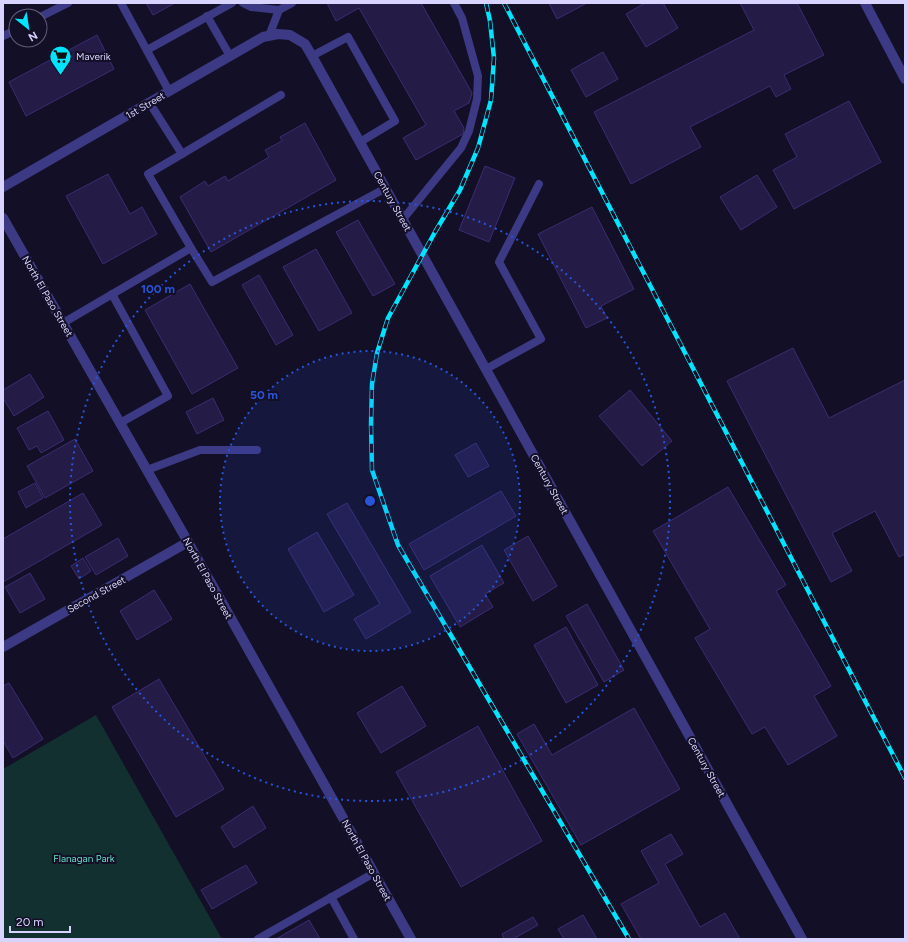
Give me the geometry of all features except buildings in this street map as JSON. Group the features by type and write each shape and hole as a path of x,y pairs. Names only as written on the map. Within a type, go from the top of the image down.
{"street":[{"path":"865,3 905,79"},
{"name":"1st Street","path":"3,187 263,36 278,34 290,35"},
{"name":"Century Street","path":"290,35 305,44 312,56 404,219 802,939"},
{"name":"North El Paso Street","path":"3,218 188,542 411,939"},
{"name":"Second Street","path":"3,647 188,542"}],"lane":[{"path":"48,13 68,3"},
{"path":"121,3 169,91"},
{"path":"147,50 232,3"},
{"path":"243,3 251,7 279,10 292,3"},
{"path":"404,219 461,148 469,131 477,99 478,76 462,18 454,3"},
{"path":"269,36 279,10"},
{"path":"207,16 230,56"},
{"path":"312,56 348,37 395,121 360,142"},
{"path":"281,95 148,174 212,282 386,188"},
{"path":"149,102 182,154"},
{"path":"486,369 541,339 499,262 539,184"},
{"path":"63,323 191,248"},
{"path":"112,294 168,396 120,423"},
{"path":"147,470 200,450 257,450"},
{"path":"258,939 374,873"},
{"path":"331,897 354,939"}],"green space":[{"name":"Flanagan Park","path":"96,715 222,939 3,939 3,769"}],"railway":[{"path":"486,3 490,21 494,58 491,100 478,148 460,190 388,318 377,353 372,384 372,470 398,545 629,939"},
{"path":"504,3 905,778"}],"place":[{"name":"Maverik","path":"61,76"}]}
